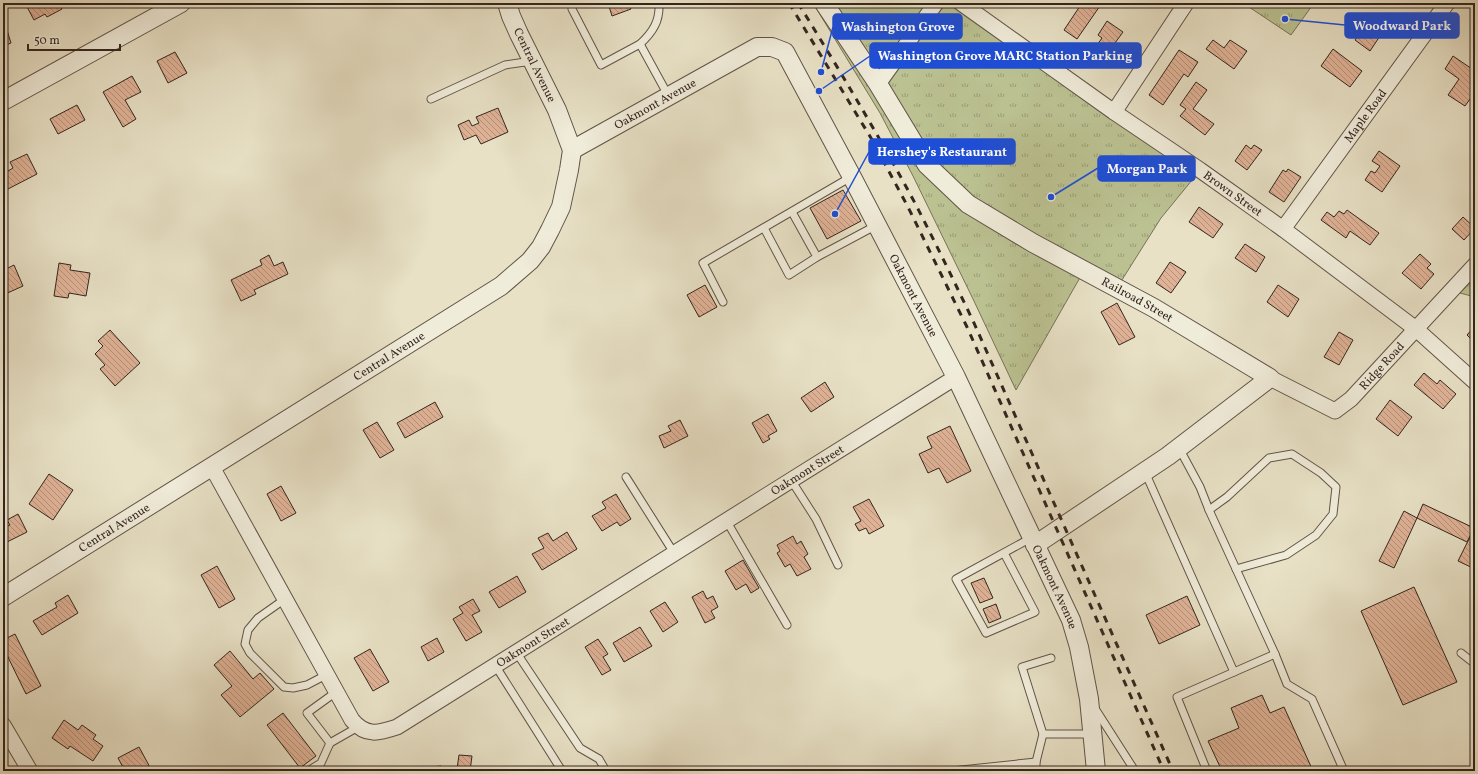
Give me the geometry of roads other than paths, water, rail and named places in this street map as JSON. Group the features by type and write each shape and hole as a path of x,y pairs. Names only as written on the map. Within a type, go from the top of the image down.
{"street":[{"path":"3,101 181,3"},
{"name":"Railroad Street","path":"824,3 878,84 928,165 968,204 1032,243 1154,308 1270,378"},
{"path":"878,84 936,3"},
{"name":"Brown Street","path":"961,3 1114,112 1200,170 1283,229 1416,329 1475,382"},
{"path":"1114,112 1186,3"},
{"name":"Maple Road","path":"1283,229 1447,3"},
{"name":"Central Avenue","path":"3,597 488,295 530,261 541,247 561,207 572,150 557,110 506,7"},
{"name":"Oakmont Avenue","path":"572,150 757,48 772,47 785,52 956,377 1071,620 1079,647 1089,699 1096,771"},
{"name":"Ridge Road","path":"1270,378 1335,411 1351,399 1475,265"},
{"name":"Oakmont Street","path":"358,728 368,732 379,733 397,727 956,377"},
{"path":"1033,542 1145,472 1179,448 1270,378"},
{"path":"212,467 326,675 358,728"},
{"path":"3,726 30,771"}],"lane":[{"path":"572,9 601,65 640,44 651,33 657,20 659,3"},
{"path":"640,44 669,97"},
{"path":"431,99 505,65 532,61"},
{"path":"723,302 703,263 852,177"},
{"path":"792,212 817,257"},
{"path":"764,228 789,275 817,257 877,225"},
{"path":"1179,448 1200,487 1287,684 1312,699 1344,771"},
{"path":"1209,510 1227,497 1269,458 1292,454 1321,473 1336,487 1333,514 1316,535 1286,556 1236,569"},
{"path":"1145,472 1234,672"},
{"path":"626,477 674,553"},
{"path":"791,480 816,519 838,565"},
{"path":"726,520 787,625"},
{"path":"1004,553 1036,612 986,634 956,579 1004,553 1033,542"},
{"path":"285,599 258,618 248,630 245,644 250,653 284,687 293,688 307,685 326,675"},
{"path":"516,652 580,748 599,759 606,771"},
{"path":"1461,653 1475,664"},
{"path":"1207,771 1177,697 1275,654"},
{"path":"1036,771 1036,762 1042,734 1022,667 1051,658"},
{"path":"495,665 562,771"},
{"path":"330,743 307,713 336,692"},
{"path":"1089,699 1135,771"},
{"path":"308,771 321,763 330,743 358,728"},
{"path":"1042,734 1092,734"},
{"path":"952,771 1036,762"}],"railway":[{"path":"789,3 871,138 908,207 967,327 1164,771"},
{"path":"798,3 888,154 916,205 974,323 1173,771"}],"place":[{"name":"Woodward Park","path":"1285,19"},
{"name":"Washington Grove","path":"821,72"},
{"name":"Washington Grove MARC Station Parking","path":"819,91"},
{"name":"Morgan Park","path":"1051,197"},
{"name":"Hershey's Restaurant","path":"835,214"}]}
